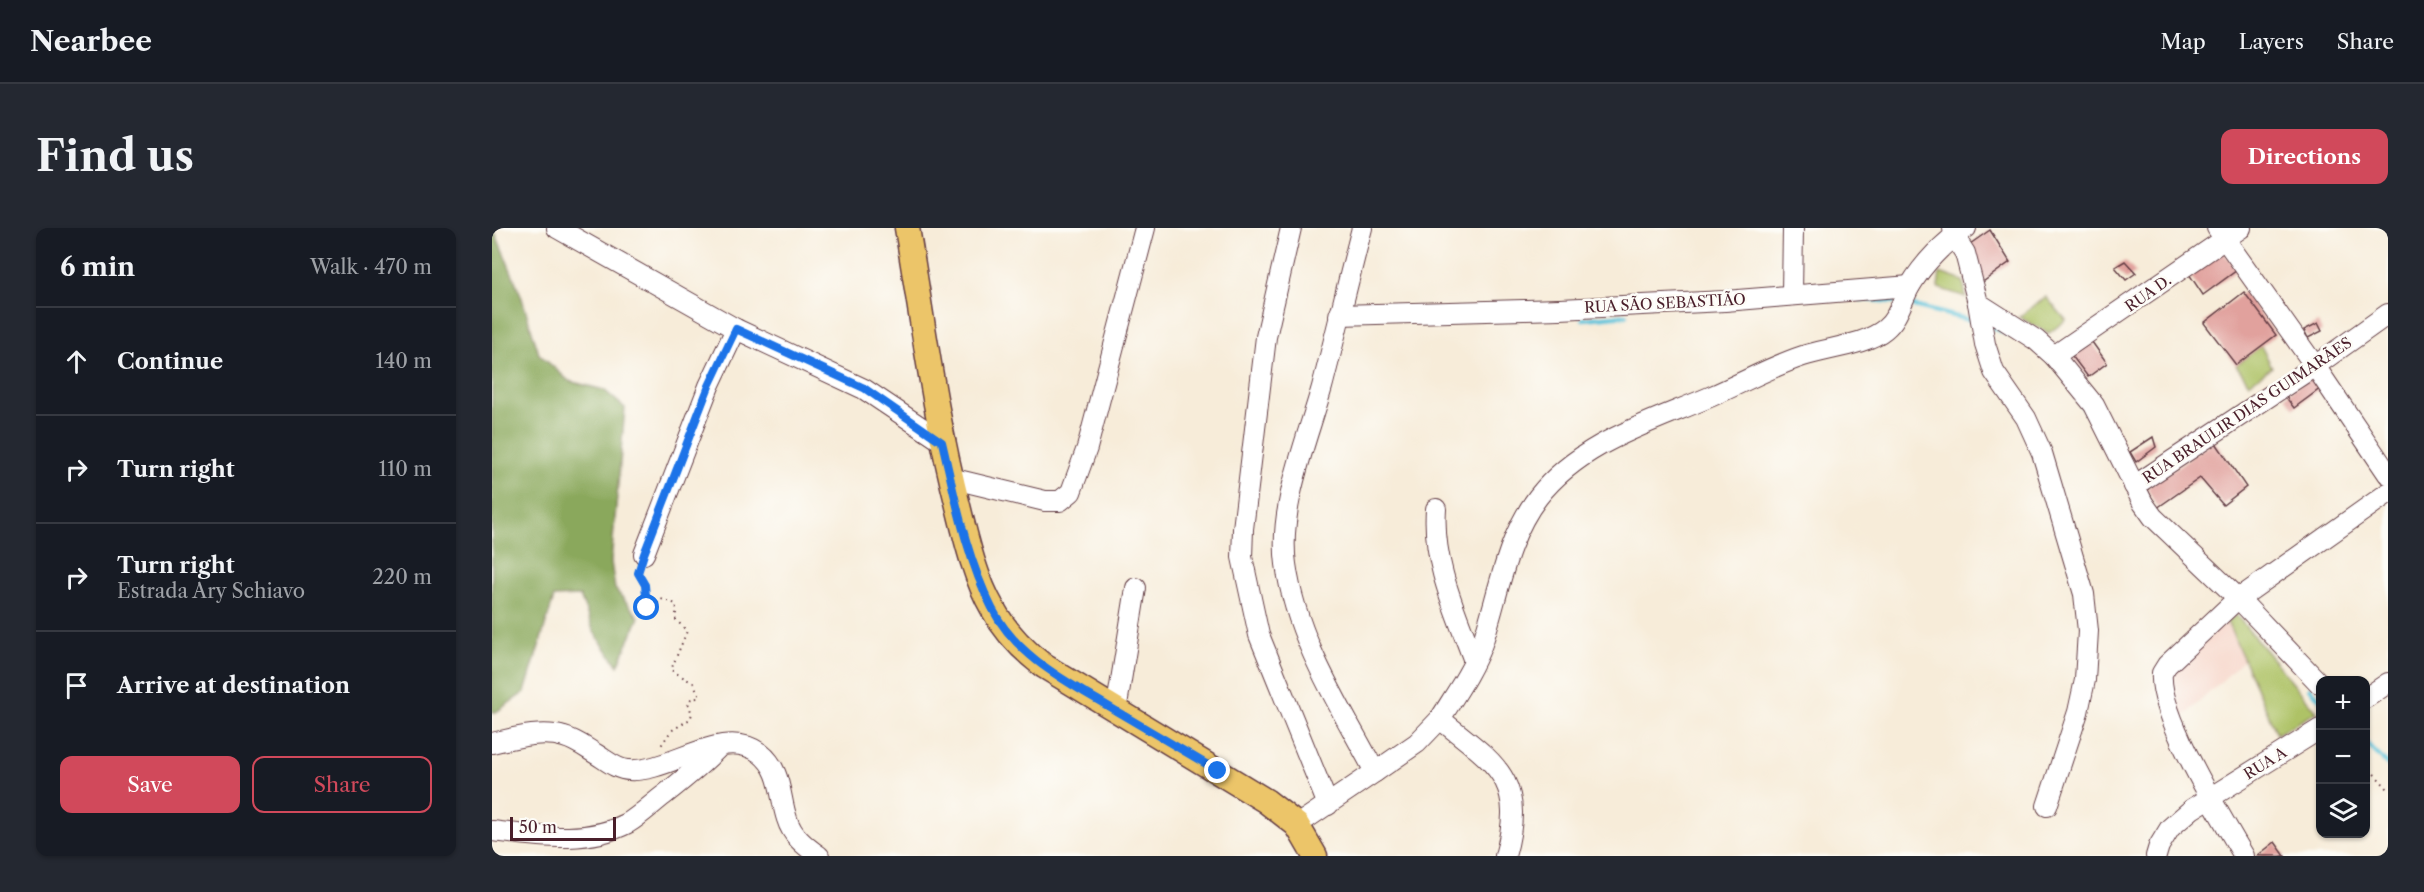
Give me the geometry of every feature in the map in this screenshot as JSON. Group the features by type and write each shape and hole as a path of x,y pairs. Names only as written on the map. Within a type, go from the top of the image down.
{"main road":[{"path":"907,228 950,478 976,567 992,608 1008,633 1024,651 1044,666 1266,801 1297,825 1315,856"}],"street":[{"path":"557,228 736,329 864,388 942,442"},
{"path":"950,478 1045,501 1060,501 1071,492 1087,448 1145,228"},
{"path":"1291,228 1266,337 1243,529 1242,557 1259,635 1328,805"},
{"path":"1362,228 1294,485 1286,532 1286,561 1297,612 1312,649 1326,681 1375,772"},
{"path":"1792,228 1792,294"},
{"name":"RUA D.","path":"2054,356 2221,234 2241,228"},
{"path":"1297,825 1417,743 1440,719 1465,680 1481,645 1514,539 1526,515 1556,477 1576,460 1613,438 1802,356 1871,337 1885,329 1894,318 1907,291 1934,255 1961,230"},
{"path":"1961,230 1984,338 1995,372 2026,418 2042,453 2084,594 2088,631 2085,680 2078,712 2047,806"},
{"path":"2221,234 2388,474"},
{"name":"RUA SÃO SEBASTIÃO","path":"1339,315 1725,302 1792,294 1907,291"},
{"path":"1979,310 2036,340 2054,356 2094,405 2134,486 2154,517 2233,603 2316,680"},
{"name":"RUA BRAULIR DIAS GUIMARÃES","path":"2134,486 2388,314"},
{"path":"644,554 709,386 736,329"},
{"path":"2244,856 2210,797 2180,736 2169,709 2162,677 2168,665 2233,603 2388,493"},
{"path":"1436,509 1436,546 1440,564 1474,662"},
{"path":"1116,711 1136,588"},
{"path":"2370,695 2388,683"},
{"path":"1440,719 1501,772 1513,808 1512,833 1505,856"},
{"name":"RUA A","path":"2156,856 2170,828 2210,797 2318,730"},
{"path":"492,743 535,735 559,736 574,741 621,769 636,770 654,767 722,745 748,747 757,751 771,765 781,786 790,827 804,845 819,856"},
{"path":"492,831 546,838 578,837 600,833 627,823 686,779 722,745"}],"path":[{"path":"644,554 638,573 645,585 648,610 653,610 661,598 673,602 677,608 676,620 687,631 671,670 693,683 699,694 698,698 691,699 687,703 691,718 666,737 658,751 654,767"},
{"path":"2370,769 2388,789"}],"shaded area":[{"path":"2227,622 2244,660 2181,719 2171,672"}],"green space":[{"path":"492,230 495,232 521,295 539,354 569,381 604,390 625,408 611,562 615,589 639,617 618,666 594,632 580,596 554,597 525,692 496,712 492,712"},
{"path":"1940,273 1963,281 1966,297 1938,288"},
{"path":"2046,297 2066,320 2049,333 2019,317"},
{"path":"2261,346 2272,367 2249,383 2236,365"},
{"path":"2236,615 2316,713 2277,734 2227,622"}],"building":[{"path":"1990,230 2010,262 1980,284 1970,244"},
{"path":"2222,250 2237,270 2203,295 2189,274"},
{"path":"2125,261 2136,273 2126,280 2115,267"},
{"path":"2244,292 2276,335 2236,365 2204,323"},
{"path":"2318,323 2322,331 2308,338 2304,330"},
{"path":"2092,342 2107,363 2088,377 2072,356"},
{"path":"2312,375 2321,388 2294,408 2285,396"},
{"path":"2153,437 2156,447 2136,462 2130,452"},
{"path":"2214,440 2246,487 2223,505 2200,478 2157,508 2147,488"},
{"path":"2275,842 2285,856 2257,856"}],"waterway":[{"path":"1859,299 1895,302"},
{"path":"1906,304 1977,322"},
{"path":"1583,319 1626,315"},
{"path":"1988,325 2010,335"},
{"path":"2079,401 2091,419"},
{"path":"2310,688 2316,695"},
{"path":"2370,747 2388,765"}],"route":[{"path":"647,608 645,585 638,573 644,554 709,386 736,329 864,388 942,442 964,532 976,567 992,608 1008,633 1024,651 1062,679 1218,771"}]}
